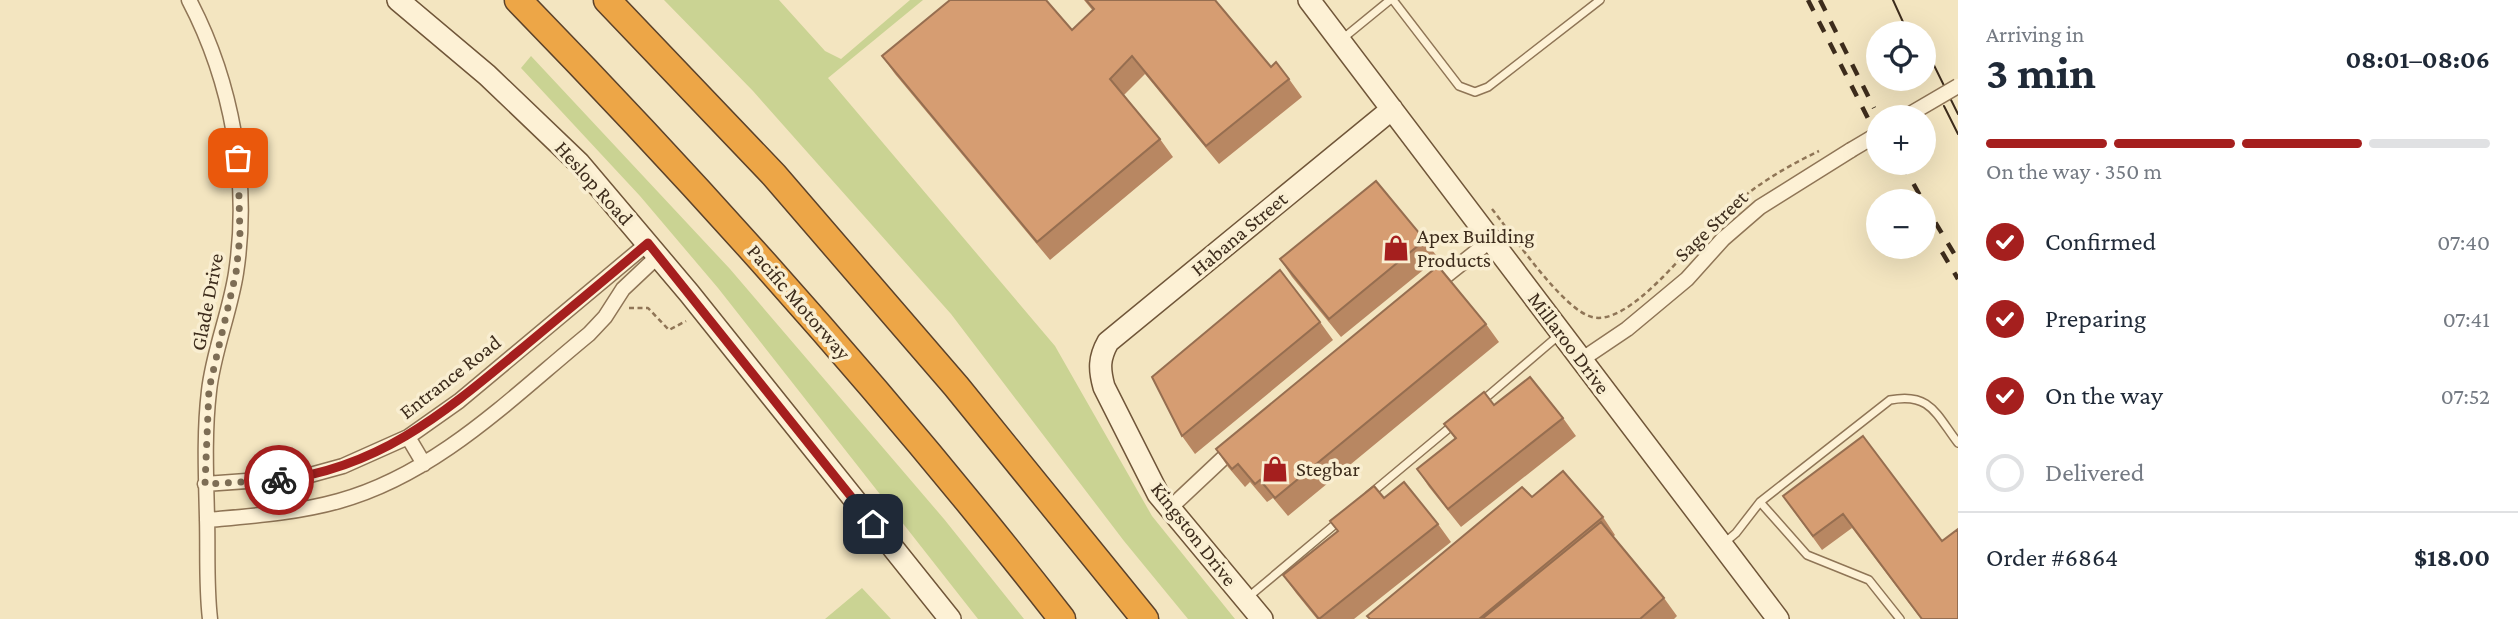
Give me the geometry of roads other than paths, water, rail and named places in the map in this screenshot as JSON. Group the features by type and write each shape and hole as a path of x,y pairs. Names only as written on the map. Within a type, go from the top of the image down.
{"highway":[{"name":"Pacific Motorway","path":"519,0 754,251 920,441 1062,619"},
{"path":"607,0 774,175 956,386 1145,619"}],"street":[{"name":"Glade Drive","path":"189,0 205,31 225,92 238,158 240,200 236,273 209,389 205,484 210,619"},
{"name":"Heslop Road","path":"398,0 487,75 570,155 653,250 950,619"},
{"name":"Millaroo Drive","path":"1310,0 1778,619"},
{"path":"1926,105 1958,86"},
{"name":"Habana Street","path":"1099,368 1108,342 1392,108"},
{"name":"Sage Street","path":"1581,360 1627,329 1687,279 1723,239 1760,207 1866,141"},
{"path":"1417,298 1491,240"},
{"name":"Entrance Road","path":"205,484 303,477 343,466 408,437 459,401 653,250"},
{"path":"207,520 320,506 369,491 424,464 477,427 589,334 653,250"},
{"name":"Kingston Drive","path":"1099,368 1104,387 1158,494 1262,619"},
{"path":"1170,508 1251,433"},
{"path":"408,437 424,464"}],"lane":[{"path":"1340,40 1392,0 1459,86 1475,92 1488,86 1600,0"},
{"path":"1477,404 1561,334"},
{"path":"1722,544 1737,533 1760,502 1890,400 1910,396 1927,402 1958,443"},
{"path":"1361,502 1467,413"},
{"path":"1760,502 1807,555 1869,580 1900,619"},
{"path":"1246,599 1351,511"}],"tram line":[{"path":"1893,0 1903,21"},
{"path":"1936,69 1958,114"},
{"path":"1944,106 1958,134"}],"railway":[{"path":"1808,0 1866,114"},
{"path":"1820,0 1872,105"},
{"path":"1909,175 1916,189"},
{"path":"1936,224 1958,260"},
{"path":"1942,252 1958,279"}],"place":[{"name":"Apex Building Products","path":"1396,248"},
{"name":"Stegbar","path":"1275,469"}]}
